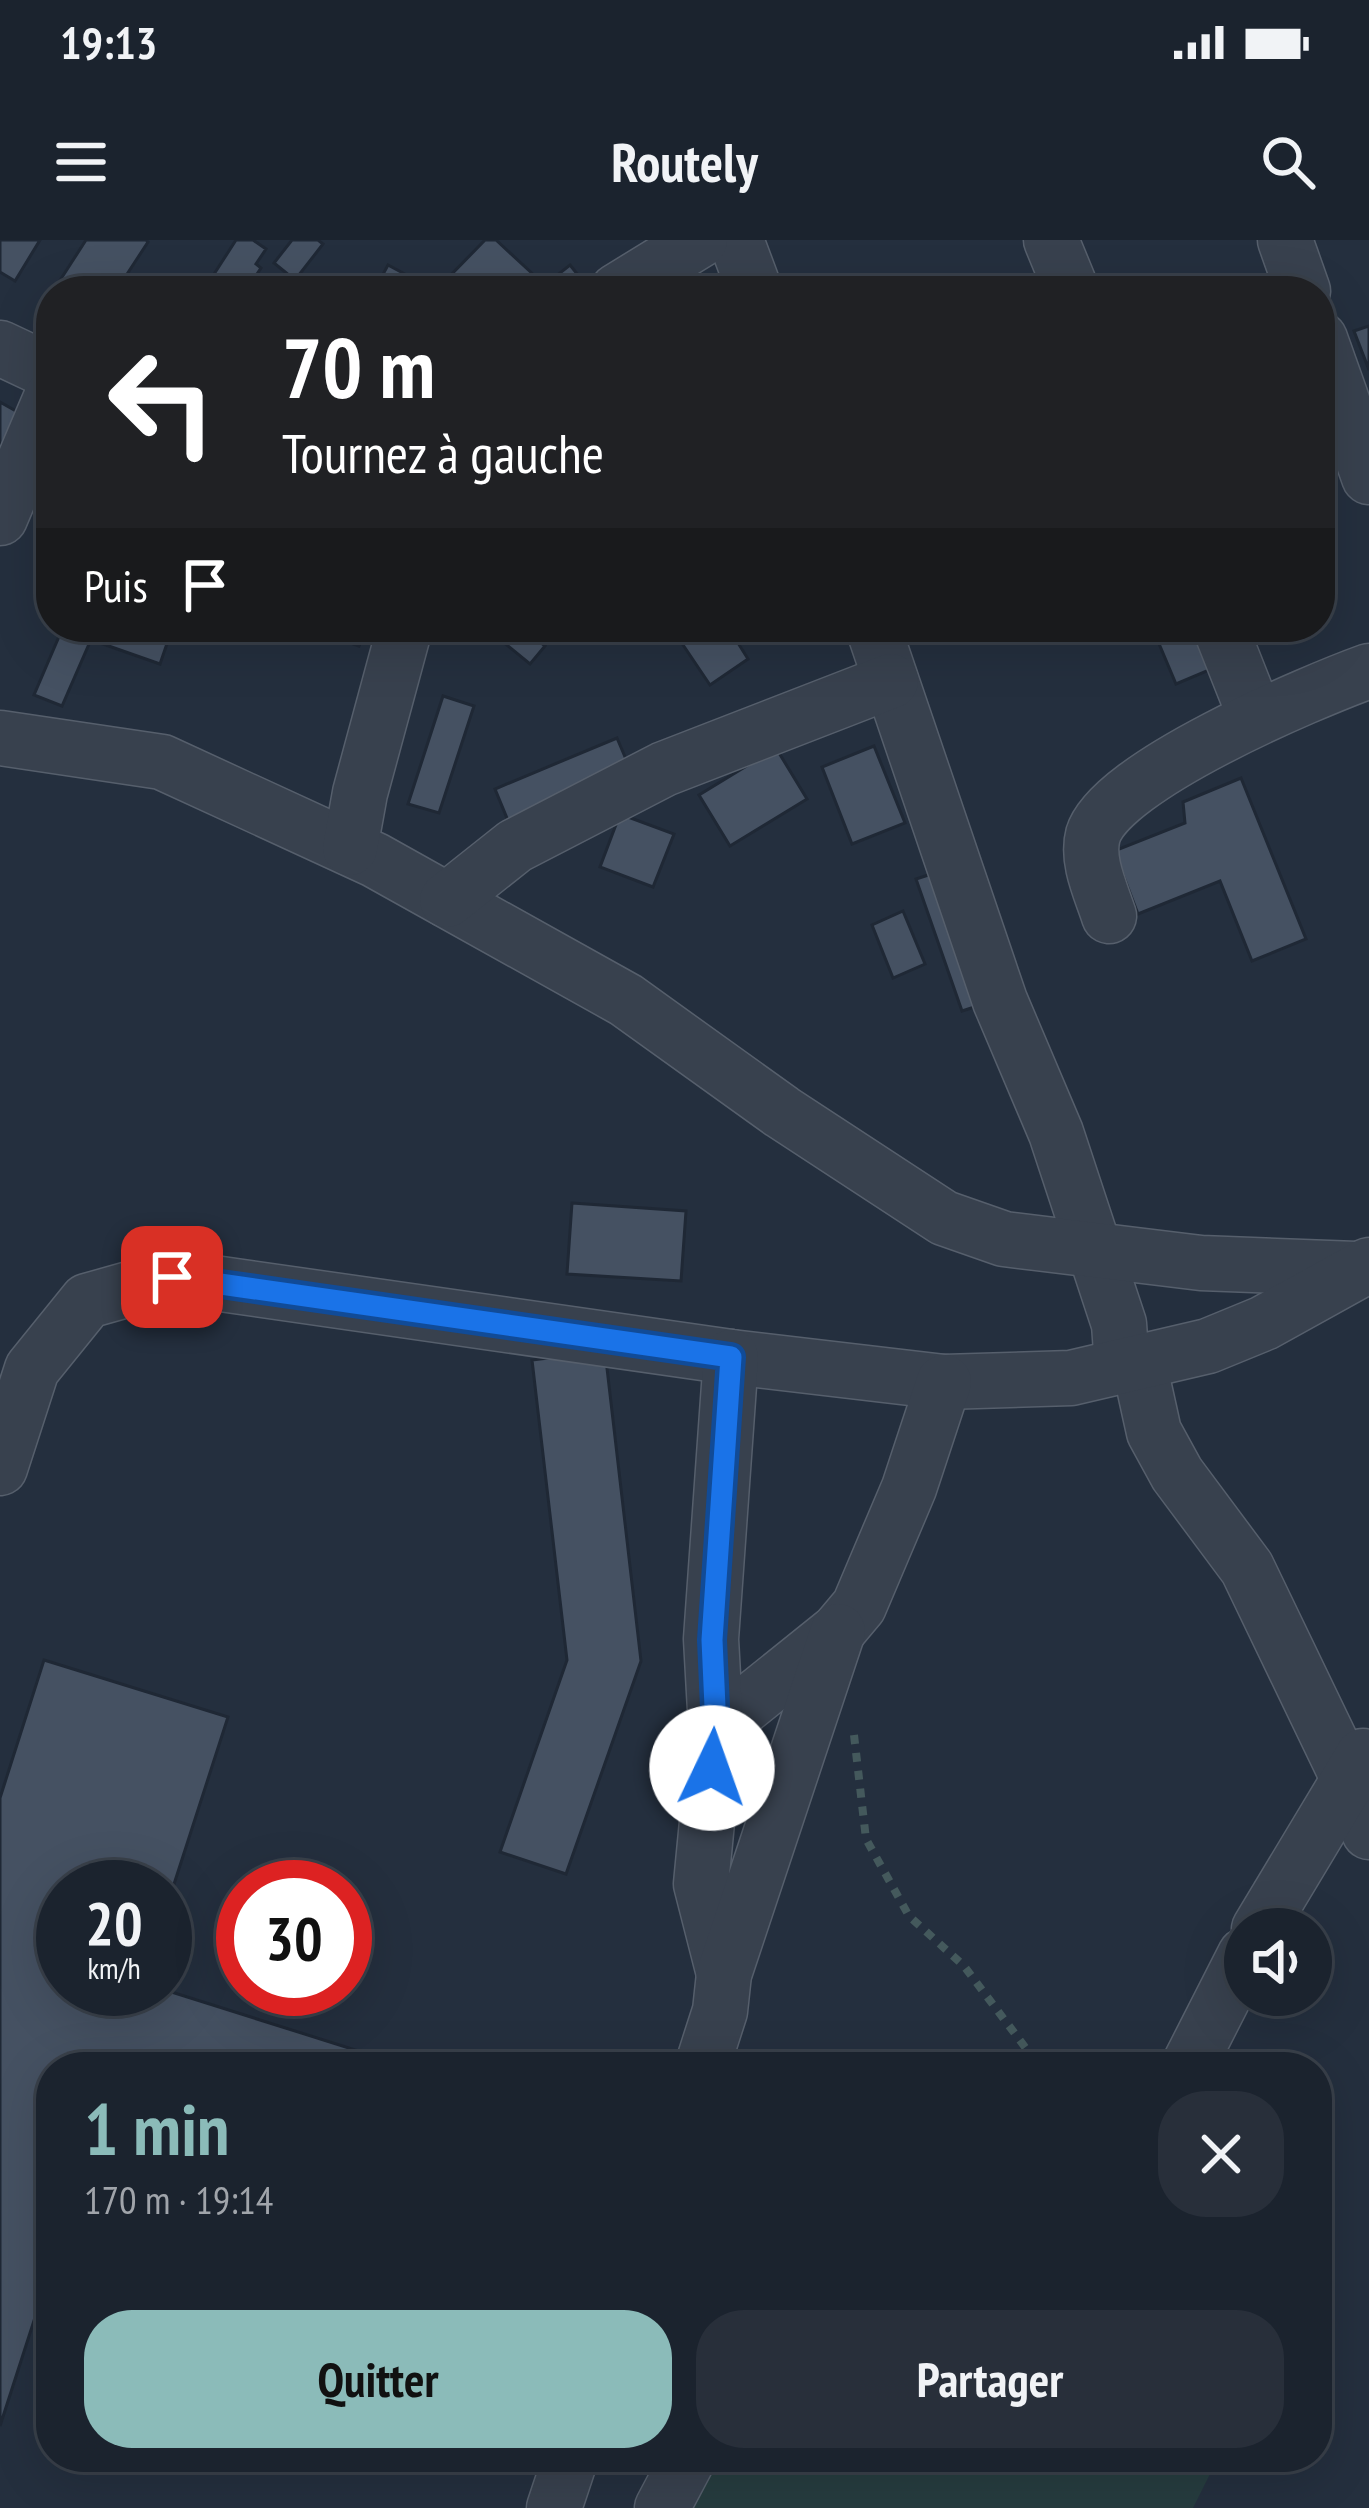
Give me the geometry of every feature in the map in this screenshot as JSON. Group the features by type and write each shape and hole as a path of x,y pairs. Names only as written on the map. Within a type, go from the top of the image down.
{"street":[{"path":"641,276 700,240"},
{"path":"736,240 749,276"},
{"path":"1051,240 1066,276"},
{"path":"0,348 36,365"},
{"path":"1335,382 1369,477"},
{"path":"0,518 36,433"},
{"path":"350,848 401,642"},
{"path":"878,642 1000,1001 1056,1133 1154,1432 1178,1474 1246,1568 1359,1763 1369,1832"},
{"path":"1226,642 1256,718"},
{"path":"1109,916 1092,862 1093,837 1119,799 1256,718 1369,671"},
{"path":"447,900 515,846 664,769 891,682"},
{"path":"0,738 162,762 350,848 626,1000 782,1112 944,1218 1004,1239 1201,1262 1364,1267"},
{"path":"0,1468 32,1369 87,1301 172,1277 731,1357 944,1382 1071,1378 1208,1346 1364,1267"},
{"path":"731,1357 712,1640 716,1729 701,1884 732,2052"},
{"path":"716,1729 838,1631 859,1606 909,1488 944,1382"},
{"path":"705,2052 838,1631"},
{"path":"1272,1908 1359,1763"},
{"path":"1196,2052 1224,1996"},
{"path":"554,2508 566,2472"},
{"path":"662,2508 680,2472"}],"path":[{"path":"854,1713 853,1755 866,1839 908,1916 964,1966 1029,2052"}],"green space":[{"path":"695,2472 1210,2474 1193,2508 676,2508"}],"building":[{"path":"0,240 40,240 15,281 0,272"},
{"path":"86,240 148,242 126,276 63,276"},
{"path":"236,240 253,240 266,249 256,264 261,268 256,276 213,276"},
{"path":"292,240 323,244 298,276 290,276 274,263"},
{"path":"485,240 496,240 535,276 450,276"},
{"path":"388,265 408,276 382,276"},
{"path":"570,265 579,276 556,276"},
{"path":"1369,326 1369,370 1354,331"},
{"path":"0,402 23,415 0,453"},
{"path":"57,642 89,644 62,706 34,695"},
{"path":"104,642 168,642 160,664"},
{"path":"503,642 540,642 545,646 530,664"},
{"path":"681,642 737,642 748,659 710,685"},
{"path":"1158,642 1203,642 1214,668 1176,684"},
{"path":"443,696 474,706 439,813 408,804"},
{"path":"617,738 631,771 509,823 495,789"},
{"path":"874,746 905,823 852,844 822,767"},
{"path":"776,748 807,799 730,846 699,795"},
{"path":"1241,778 1306,939 1252,961 1220,881 1138,914 1114,851 1185,823 1183,802"},
{"path":"620,814 674,834 653,887 600,867"},
{"path":"947,869 993,1001 962,1011 916,879"},
{"path":"903,911 925,964 893,978 872,925"},
{"path":"572,1203 686,1211 681,1281 567,1274"},
{"path":"605,1351 641,1661 566,1874 500,1852 567,1660 532,1360"},
{"path":"44,1660 228,1717 182,1860 36,1860 36,2016 192,2016 192,1998 216,2006 216,2016 248,2016 362,2052 36,2052 36,2314 0,2426 0,1798"}],"route":[{"path":"172,1277 731,1357 712,1640 716,1729 712,1768"}]}
